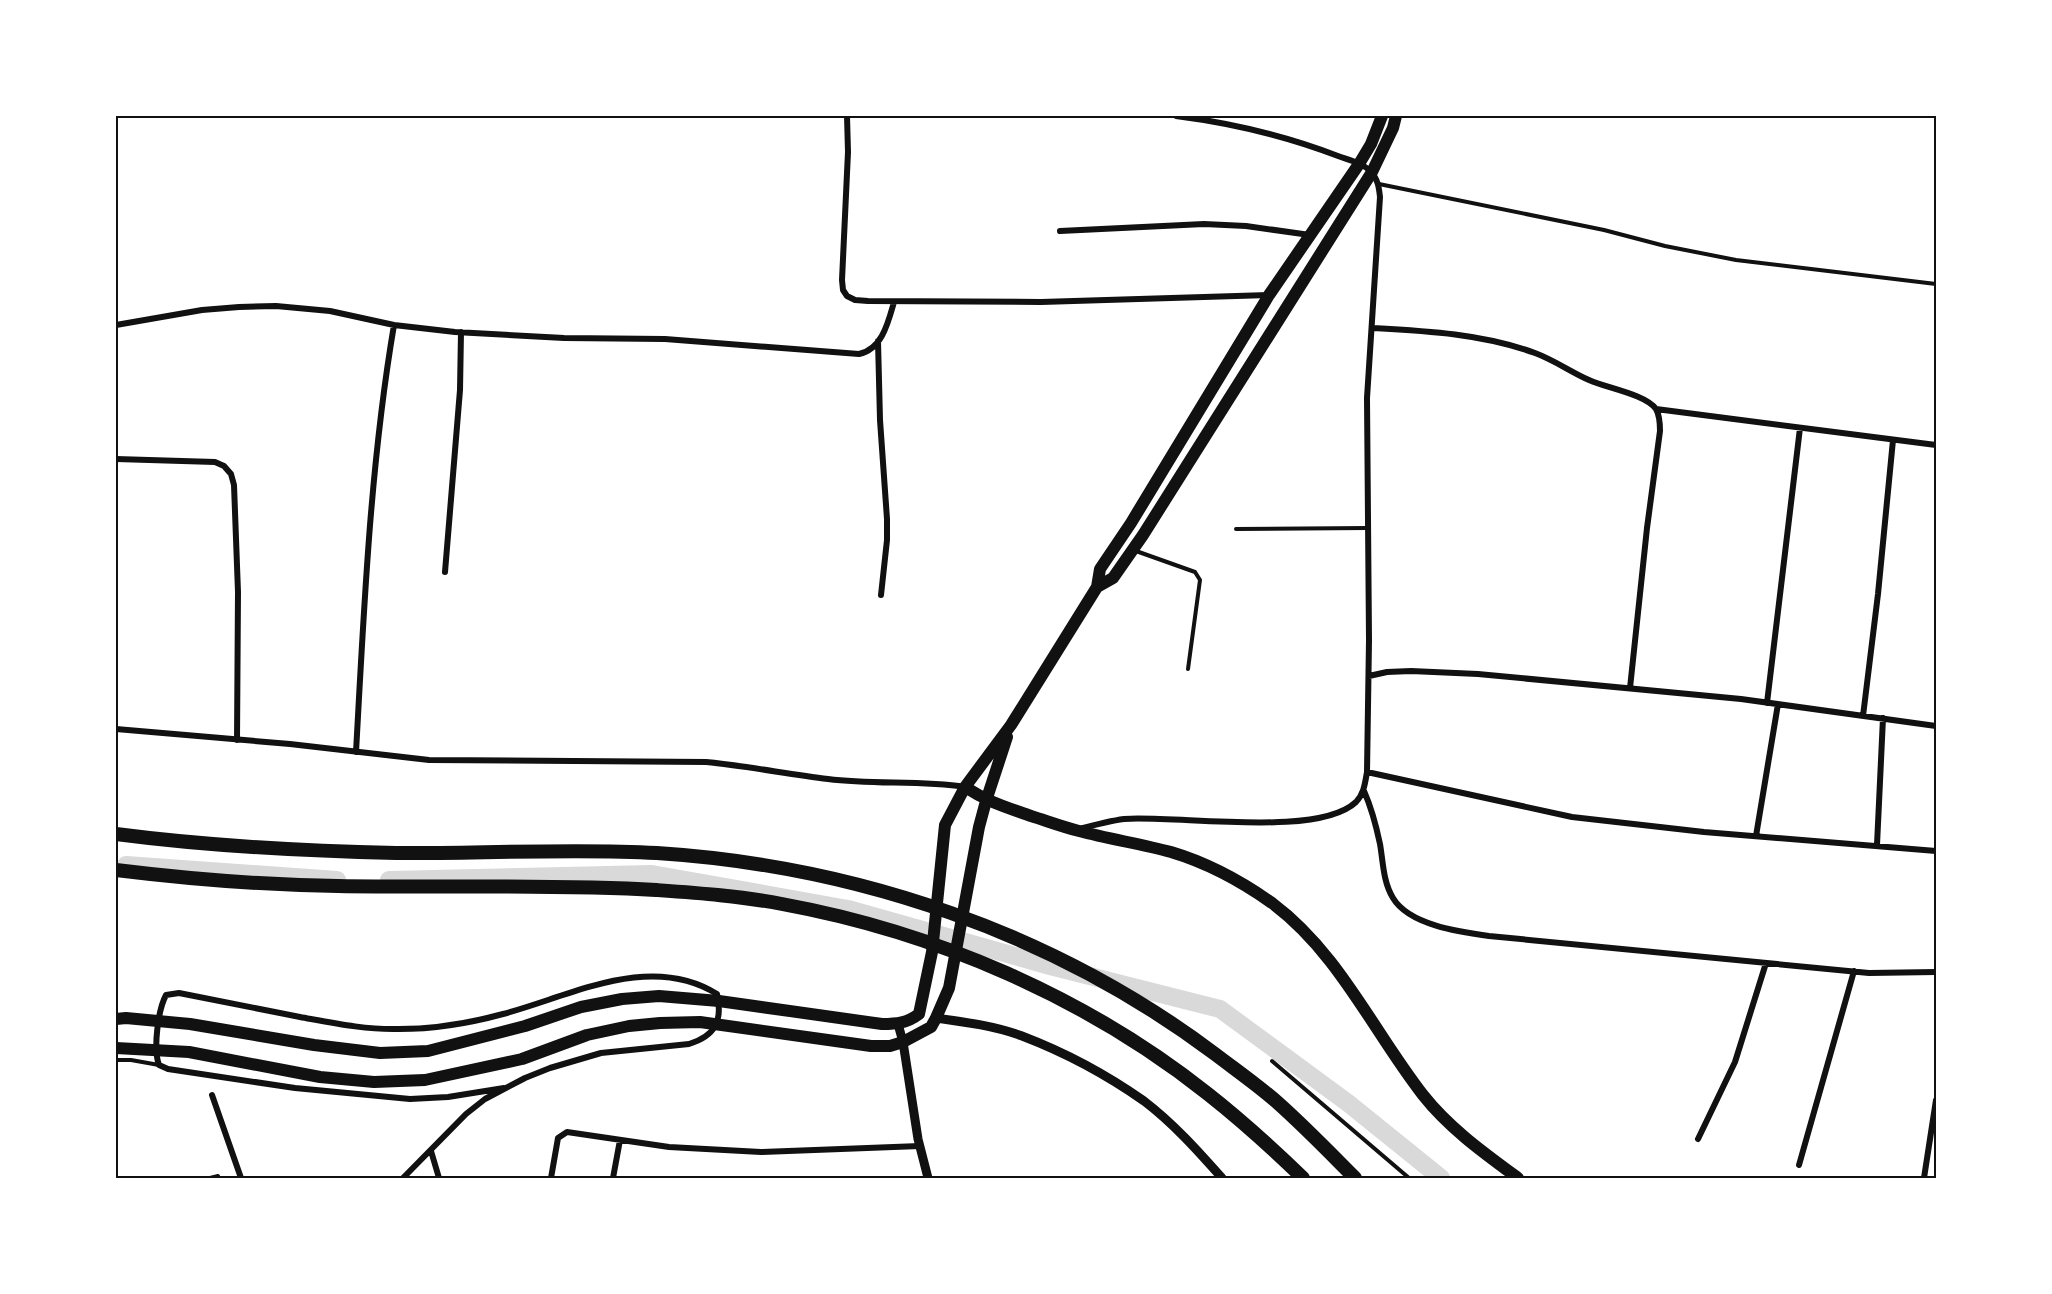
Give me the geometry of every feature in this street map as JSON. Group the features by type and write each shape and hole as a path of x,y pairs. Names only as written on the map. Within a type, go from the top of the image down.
{"highway":[{"path":"116,834 201,843 334,851 655,853 729,860 854,883 913,900 999,931 1060,958 1163,1017 1277,1102 1354,1179"},
{"path":"116,870 333,886 654,890 780,903 840,916 905,934 988,966 1043,991 1096,1020 1153,1054 1208,1093 1303,1179"}],"main road":[{"path":"116,1019 190,1024 314,1045 380,1053 428,1051 525,1026 580,1007 621,999 659,996 719,1001 882,1024 898,1024 911,1020 919,1014 932,952 945,825 965,787 1011,725 1097,587 1100,569 1131,523 1269,295 1359,164 1371,144 1382,116"},
{"path":"1097,587 1113,578 1133,550 1372,172 1390,136 1396,116"},
{"path":"116,1048 189,1052 320,1077 374,1082 425,1080 522,1059 587,1035 628,1026 700,1022 871,1046 890,1046 903,1042 931,1027 949,988 979,826 1011,725"},
{"path":"965,787 986,801 1076,830 1202,862 1233,877 1272,903 1300,925 1323,952 1346,981 1423,1095 1444,1119 1518,1179"}],"street":[{"path":"847,116 848,152 842,262 843,290 855,300 1041,302 1269,295"},
{"path":"1076,830 1125,819 1268,822 1307,820 1329,816 1356,801 1364,791 1368,772 1367,398 1380,197 1378,184 1372,172 1359,164 1290,140 1209,120 1176,116"},
{"path":"1060,231 1204,224 1246,226 1311,235"},
{"path":"116,325 202,310 267,306 330,311 394,325 461,332 564,338 665,339 859,354 868,352 878,341 888,323 894,302"},
{"path":"356,753 369,538 386,376 394,325"},
{"path":"1373,328 1448,333 1507,344 1538,354 1588,380 1646,401 1656,409 1660,419 1660,431 1648,518 1630,688"},
{"path":"445,572 460,390 461,332"},
{"path":"878,341 880,420 887,519 881,595"},
{"path":"1656,409 1936,445"},
{"path":"1767,703 1800,428"},
{"path":"1863,716 1893,440"},
{"path":"116,459 215,462 224,466 231,474 234,485 236,528 237,740"},
{"path":"1369,676 1387,672 1431,672 1630,688 1778,704 1936,726"},
{"path":"1756,836 1778,704"},
{"path":"1877,845 1883,718"},
{"path":"116,729 429,760 706,762 747,766 830,780 928,782 965,787"},
{"path":"1368,772 1572,818 1756,836 1936,850"},
{"path":"1364,791 1373,813 1384,873 1393,898 1400,907 1421,920 1465,933 1854,971 1902,974 1936,972"},
{"path":"1698,1139 1735,1062 1766,963"},
{"path":"1799,1165 1854,971"},
{"path":"403,1179 466,1114 504,1088 550,1068 601,1053 702,1041 711,1035 717,1024 719,1001 717,994 702,984 646,976 615,980 501,1014 442,1026 399,1029 351,1026 179,993 166,995 161,1004 156,1056 159,1065 168,1069 296,1088 410,1099 448,1097 504,1088"},
{"path":"936,1018 985,1026 1022,1036 1075,1060 1145,1102 1171,1124 1222,1179"},
{"path":"898,1024 928,1179"},
{"path":"212,1095 241,1179"},
{"path":"1924,1179 1936,1100"},
{"path":"551,1179 558,1138 562,1134 574,1132 669,1147 761,1152 920,1146"},
{"path":"613,1179 620,1140"},
{"path":"431,1151 439,1179"}],"lane":[{"path":"1378,184 1593,227 1665,246 1736,260 1936,284"},
{"path":"1236,530 1368,528"},
{"path":"1133,550 1195,572 1200,580 1188,669"},
{"path":"116,1060 159,1065"},
{"path":"1272,1061 1409,1179"},
{"path":"210,1179 218,1176"}],"waterway":[{"path":"126,865 337,880"},
{"path":"389,880 652,874 848,909 1050,966 1220,1009 1348,1103 1441,1178"}]}
